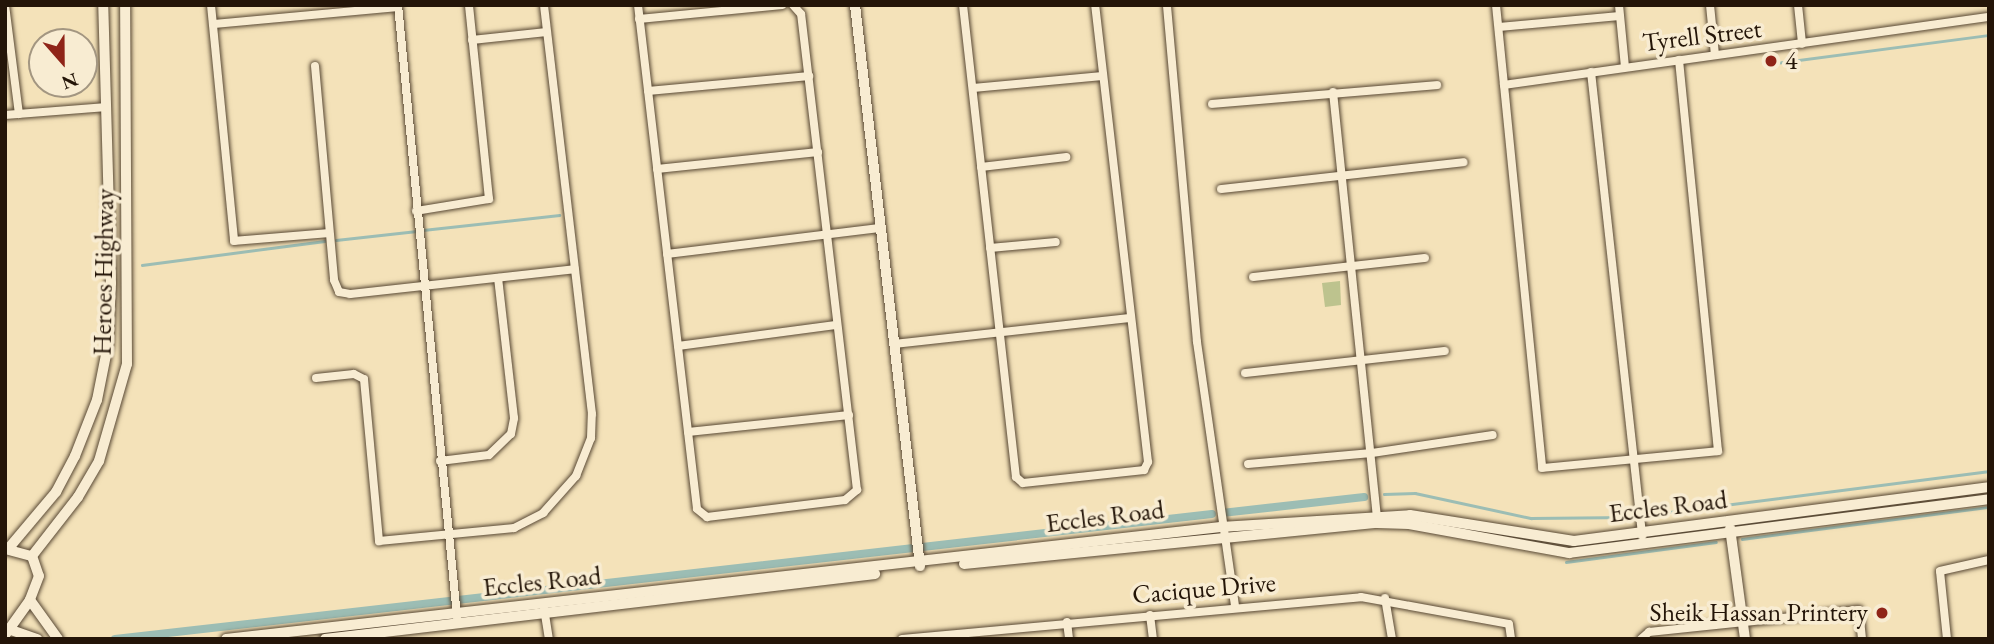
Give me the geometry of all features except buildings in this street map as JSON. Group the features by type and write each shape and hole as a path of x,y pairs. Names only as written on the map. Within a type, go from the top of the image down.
{"street":[{"path":"5,5 19,114"},
{"name":"Heroes Highway","path":"7,549 56,492 97,400 108,345 111,283 103,5"},
{"name":"Heroes Highway","path":"32,556 78,497 99,461 127,364 125,5"},
{"path":"211,5 234,241 329,233"},
{"path":"416,211 489,200 469,5"},
{"path":"316,378 354,374 363,379 379,541 524,524 559,499 576,476 592,425 544,5"},
{"path":"638,5 697,509 707,517 853,497 858,490 836,325 828,234 801,14 793,5"},
{"path":"639,19 782,5"},
{"path":"855,5 920,565"},
{"path":"963,5 1018,480 1144,470 1148,461 1095,5"},
{"path":"1178,5 1165,6 1195,329 1222,531 1236,606"},
{"path":"1496,5 1542,468 1718,451 1679,60"},
{"path":"1619,5 1625,68"},
{"path":"1710,5 1715,55"},
{"path":"1798,5 1802,44"},
{"path":"214,24 398,6 422,287 457,619"},
{"path":"1499,27 1620,16"},
{"name":"Tyrell Street","path":"1504,85 1989,17"},
{"path":"472,40 547,32"},
{"path":"315,66 329,233 339,292 422,287 575,269"},
{"path":"1591,72 1642,540"},
{"path":"648,92 809,76"},
{"path":"973,88 1102,76"},
{"path":"1213,104 1437,85"},
{"path":"1332,92 1377,519"},
{"path":"5,115 107,107"},
{"path":"657,169 818,152"},
{"path":"981,167 1066,157"},
{"path":"1221,189 1464,162"},
{"path":"667,254 879,228"},
{"path":"990,248 1056,242"},
{"path":"1253,277 1425,258"},
{"path":"440,461 489,455 511,435 514,418 498,278"},
{"path":"894,344 1130,318"},
{"path":"678,346 836,325"},
{"path":"1245,373 1445,351"},
{"path":"688,432 849,415"},
{"path":"1248,464 1372,453 1493,435"},
{"name":"Eccles Road","path":"326,639 457,619 1222,531 1410,515 1546,540 1642,540 1989,487"},
{"name":"Eccles Road","path":"1730,527 1989,499"},
{"path":"1730,527 1745,639"},
{"path":"7,549 32,556 38,576 30,600 8,632 37,639"},
{"path":"1947,639 1940,571 1989,560"},
{"path":"1385,598 1392,639"},
{"name":"Cacique Drive","path":"901,639 1236,606 1385,598 1509,624 1511,639"},
{"path":"30,600 58,639"},
{"path":"545,610 549,639"},
{"path":"1641,639 1649,632 1859,610 1863,639"},
{"path":"1150,615 1153,639"},
{"path":"1067,622 1069,639"},
{"name":"Eccles Road","path":"226,639 363,633"}],"green space":[{"path":"1340,281 1341,305 1325,307 1322,283"}],"waterway":[{"path":"1776,63 1989,35"},
{"path":"423,230 559,215"},
{"path":"336,240 416,231"},
{"path":"142,265 324,241"},
{"path":"1654,514 1989,471"},
{"path":"1384,494 1415,493 1531,518 1630,517"},
{"path":"1222,513 1364,497"},
{"path":"1742,539 1989,507"},
{"path":"115,639 1212,514"},
{"path":"1566,562 1716,542"}],"place":[{"name":"4","path":"1771,61"},
{"name":"Sheik Hassan Printery","path":"1882,613"}]}
